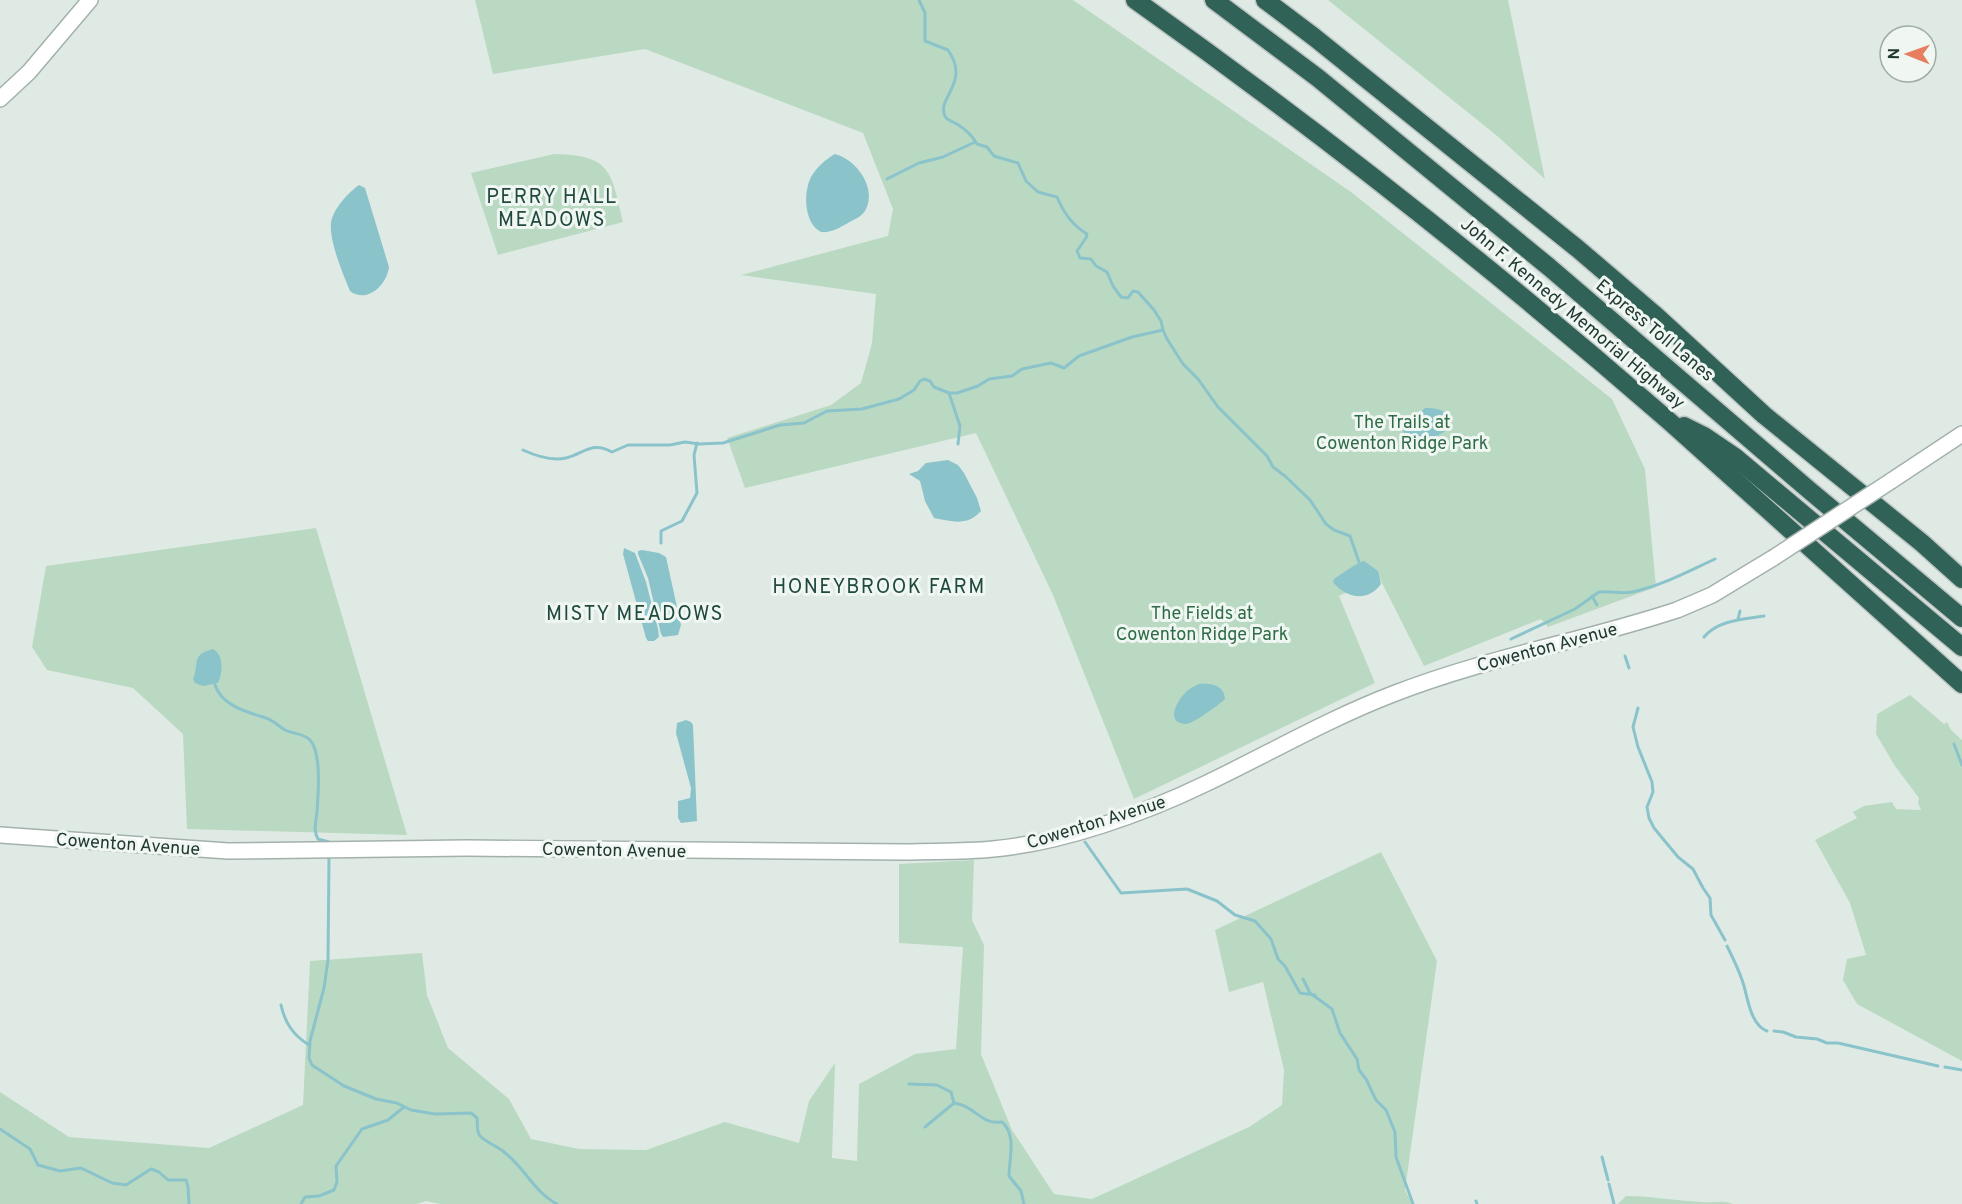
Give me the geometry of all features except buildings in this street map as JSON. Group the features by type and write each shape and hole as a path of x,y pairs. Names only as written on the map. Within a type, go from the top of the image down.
{"highway":[{"name":"John F. Kennedy Memorial Highway","path":"1135,0 1275,102 1444,233 1668,421 1962,684"},
{"name":"Express Toll Lanes","path":"1214,0 1318,78 1549,267 1962,618"},
{"path":"1265,0 1578,249 1654,314 1764,415 1922,543 1962,579"},
{"path":"1668,421 1704,436 1735,457 1962,647"}],"street":[{"path":"0,99 29,72 90,0"},
{"name":"Cowenton Avenue","path":"0,835 250,851 467,848 906,852 979,850 1020,845 1074,832 1167,801 1204,785 1335,719 1416,685 1677,610 1712,595 1773,558 1962,434"}],"green space":[{"path":"475,0 1073,0 1351,192 1612,399 1645,469 1656,587 1548,627 1541,619 1424,666 1379,577 1339,596 1375,683 1134,799 1053,595 976,433 745,488 727,438 831,405 861,383 872,343 876,294 741,275 888,236 893,209 863,133 645,49 493,74"},
{"path":"1328,0 1508,0 1545,179 1496,135"},
{"path":"554,154 587,158 605,169 611,178 623,222 498,255 471,173"},
{"path":"316,528 407,835 187,829 183,734 133,688 47,670 32,647 46,566"},
{"path":"1910,695 1944,724 1947,722 1951,730 1962,740 1962,1061 1857,1004 1843,980 1847,959 1866,955 1850,903 1815,840 1857,818 1853,812 1864,806 1892,802 1896,809 1921,810 1918,803 1919,798 1895,766 1876,734 1877,714"},
{"path":"1381,852 1437,961 1405,1190 1412,1204 440,1204 426,1201 417,1204 0,1204 0,1092 69,1137 209,1148 303,1105 310,961 422,953 427,995 448,1048 509,1099 531,1139 579,1149 646,1150 725,1122 799,1143 809,1101 835,1063 832,1158 857,1161 859,1084 915,1054 956,1049 963,947 899,943 899,864 974,860 972,920 984,945 981,1054 1012,1130 1054,1194 1092,1199 1249,1127 1282,1105 1284,1070 1263,982 1229,992 1215,930"},
{"path":"1626,1196 1726,1202 1733,1204 1618,1204"}],"water":[{"path":"835,154 857,168 867,184 869,201 865,211 858,217 835,230 821,232 815,228 808,215 806,199 808,184 816,170"},
{"path":"359,185 365,188 389,267 380,286 375,291 363,295 350,291 337,257 331,230 332,218 338,207"},
{"path":"1425,408 1445,413 1449,424 1444,432 1423,444 1420,437 1406,436 1403,431 1406,425"},
{"path":"948,460 958,465 964,473 981,511 964,521 934,518 925,501 920,481 909,474 918,471 926,463"},
{"path":"624,548 635,553 646,582 658,629 659,637 654,641 648,641 646,638 623,554"},
{"path":"638,551 659,553 666,557 681,625 678,635 663,637 661,634 648,578 638,554"},
{"path":"1364,561 1378,571 1381,584 1375,590 1363,596 1350,595 1333,582 1334,579"},
{"path":"213,649 219,655 222,664 218,683 203,686 195,683 193,679 198,657"},
{"path":"1199,684 1216,686 1222,691 1225,699 1194,721 1185,724 1179,722 1174,715 1177,704 1187,691"},
{"path":"686,720 693,725 697,821 681,823 678,818 678,801 690,798 691,788 676,733 677,723"}],"waterway":[{"path":"919,0 925,13 925,41 948,50 954,62 955,81 943,109 946,118 966,130 977,144 987,147 994,156 1018,163 1026,181 1038,192 1057,197 1069,218 1087,234 1077,251 1080,258 1091,259 1096,266 1107,272 1121,297 1128,298 1133,291 1138,292 1161,321 1167,339 1183,364 1198,379 1218,407 1267,456 1273,467 1310,500 1326,524 1350,536 1359,562"},
{"path":"887,179 919,163 943,157 975,142"},
{"path":"523,450 544,457 561,459 594,448 612,452 628,445 723,443 780,425 804,423 827,411 862,409 899,399 914,390 924,379 930,381 934,387 949,393 957,393 978,386 989,379 1012,376 1022,369 1051,363 1064,368 1079,356 1132,337 1163,330"},
{"path":"949,393 960,426 958,444"},
{"path":"661,543 661,531 682,521 697,493 694,455 697,443"},
{"path":"1511,639 1575,609 1599,592 1628,593 1654,586 1715,559"},
{"path":"1592,596 1597,605"},
{"path":"1738,619 1740,611"},
{"path":"1704,637 1716,627 1724,624 1764,616"},
{"path":"1625,656 1629,668"},
{"path":"215,685 218,692 229,703 269,719 285,730 310,740 314,746 318,764 316,833 318,839 329,842"},
{"path":"1638,708 1633,727 1638,747 1652,782 1653,792 1647,807 1649,818 1654,828 1678,857 1693,869 1710,898 1711,915 1725,940"},
{"path":"1954,744 1962,765"},
{"path":"1085,842 1121,893 1187,889 1217,901 1235,915 1255,921 1271,939 1278,959 1285,966 1300,993 1315,995"},
{"path":"329,857 328,960 324,988 310,1041 309,1058 312,1065 344,1086 376,1099 397,1103 411,1110 435,1114 471,1113 477,1118 480,1136 511,1158 542,1193 557,1204"},
{"path":"1727,946 1741,976 1754,1018 1767,1031"},
{"path":"1303,979 1310,993 1332,1009 1340,1033 1357,1059 1359,1070 1376,1100 1386,1110 1395,1132 1396,1157 1413,1204"},
{"path":"281,1005 290,1028 309,1045"},
{"path":"1774,1031 1938,1066"},
{"path":"1945,1067 1962,1070"},
{"path":"909,1084 937,1085 951,1092 954,1103"},
{"path":"954,1103 968,1108 988,1121 1002,1122 1007,1127 1011,1140 1009,1176 1021,1191 1024,1204"},
{"path":"925,1127 954,1103"},
{"path":"301,1204 305,1197 319,1196 334,1190 337,1182 336,1166 362,1129 388,1120 404,1107"},
{"path":"0,1129 30,1149 38,1165 60,1171 81,1168 112,1183 126,1185 151,1169 159,1172 168,1180 186,1180 189,1204"},
{"path":"1602,1157 1608,1180"},
{"path":"1609,1184 1614,1204"}],"district":[{"name":"PERRY HALL MEADOWS","path":"552,208"},
{"name":"HONEYBROOK FARM","path":"879,586"},
{"name":"MISTY MEADOWS","path":"635,613"}],"park label":[{"name":"The Trails at Cowenton Ridge Park","path":"1402,432"},
{"name":"The Fields at Cowenton Ridge Park","path":"1202,623"}]}
